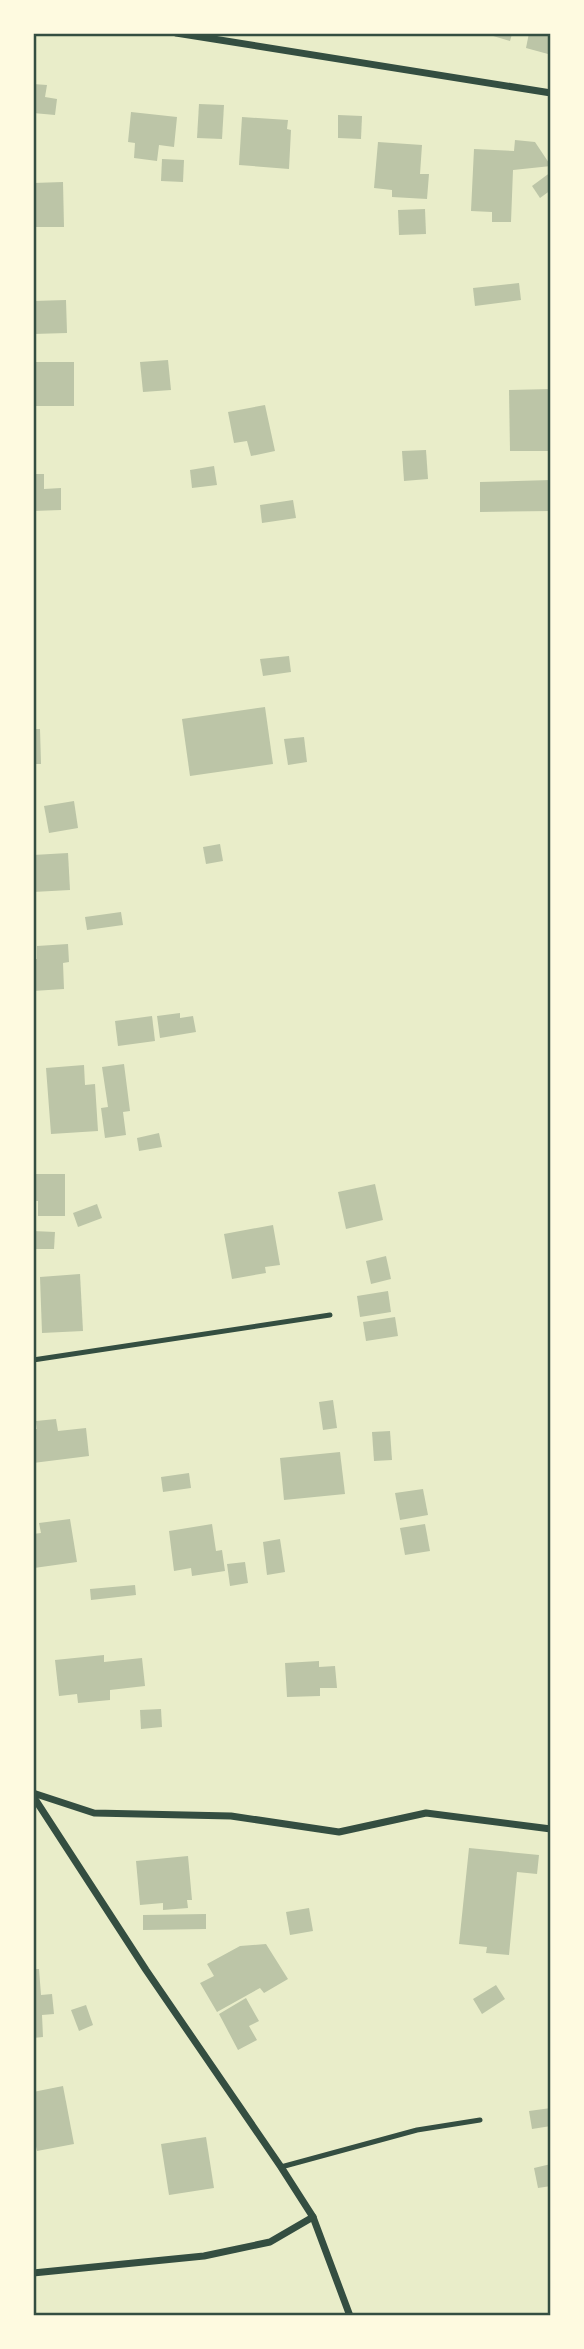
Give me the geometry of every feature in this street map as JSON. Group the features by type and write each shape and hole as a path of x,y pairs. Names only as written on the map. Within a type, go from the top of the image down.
{"street":[{"path":"176,33 551,93"},
{"path":"33,1794 94,1813 231,1816 338,1832 426,1813 551,1829"},
{"path":"33,1794 146,1970 313,2217 350,2316"},
{"path":"33,2273 204,2256 270,2242 313,2217"}],"lane":[{"path":"33,1360 330,1315"},
{"path":"281,2167 417,2130 480,2120"}],"building":[{"path":"483,33 519,33 519,36 512,34 510,41"},
{"path":"529,33 551,33 548,54 526,48"},
{"path":"33,84 47,85 45,97 57,99 55,115 33,113"},
{"path":"199,104 224,105 222,139 197,138"},
{"path":"131,112 177,117 174,147 159,145 157,161 134,158 135,143 128,142"},
{"path":"338,115 362,116 361,139 338,138"},
{"path":"242,117 288,120 287,129 291,130 289,169 239,165"},
{"path":"515,140 535,142 551,166 513,170 511,222 492,222 492,212 471,211 474,149 514,151"},
{"path":"378,142 422,145 420,174 429,174 427,199 392,197 392,190 374,188"},
{"path":"162,159 184,160 183,182 161,181"},
{"path":"551,172 551,190 540,198 532,186"},
{"path":"63,182 64,227 33,227 33,183"},
{"path":"425,209 426,234 399,235 398,210"},
{"path":"519,283 521,300 475,306 473,288"},
{"path":"66,300 67,333 33,334 33,301"},
{"path":"168,360 171,390 143,392 140,362"},
{"path":"33,362 74,362 74,406 33,406"},
{"path":"551,389 551,451 510,451 509,390"},
{"path":"265,405 275,451 251,456 247,441 234,443 228,412"},
{"path":"426,450 428,479 404,481 402,451"},
{"path":"214,466 217,485 192,488 190,470"},
{"path":"33,474 44,474 44,489 61,488 61,510 33,511"},
{"path":"551,480 551,511 480,512 480,482"},
{"path":"293,500 296,518 262,523 260,505"},
{"path":"289,656 291,672 263,676 260,659"},
{"path":"265,707 273,764 190,776 182,719"},
{"path":"33,729 40,729 41,764 33,764"},
{"path":"304,737 307,762 288,765 284,739"},
{"path":"74,801 78,828 49,833 44,806"},
{"path":"220,844 223,861 206,864 203,847"},
{"path":"68,853 70,890 33,892 33,855"},
{"path":"121,912 123,925 87,930 85,917"},
{"path":"68,944 69,962 63,963 64,989 33,991 33,959 37,959 37,946"},
{"path":"180,1013 180,1018 193,1016 196,1032 160,1038 157,1016"},
{"path":"152,1016 155,1041 118,1046 115,1021"},
{"path":"124,1064 130,1111 123,1112 126,1135 105,1138 101,1108 108,1107 102,1067"},
{"path":"84,1065 85,1085 95,1084 98,1131 51,1134 46,1068"},
{"path":"159,1133 162,1147 139,1151 137,1138"},
{"path":"33,1174 65,1174 65,1216 38,1216 38,1201 33,1201"},
{"path":"375,1184 383,1220 346,1229 338,1192"},
{"path":"97,1204 102,1218 78,1227 73,1213"},
{"path":"273,1225 280,1265 265,1267 266,1273 232,1279 224,1234"},
{"path":"33,1231 55,1232 54,1249 33,1249"},
{"path":"386,1256 391,1279 371,1284 366,1261"},
{"path":"80,1274 83,1331 42,1333 40,1277"},
{"path":"388,1291 391,1312 360,1317 357,1296"},
{"path":"395,1317 398,1336 366,1341 363,1322"},
{"path":"333,1400 337,1428 323,1430 319,1402"},
{"path":"56,1419 58,1431 86,1428 89,1456 33,1463 33,1429 37,1429 36,1421"},
{"path":"390,1431 392,1460 374,1461 372,1432"},
{"path":"340,1452 345,1494 284,1500 280,1458"},
{"path":"189,1473 191,1488 163,1492 161,1477"},
{"path":"423,1489 428,1515 400,1520 395,1493"},
{"path":"70,1519 77,1562 34,1568 33,1534 41,1533 39,1523"},
{"path":"212,1524 216,1551 222,1550 225,1571 192,1576 191,1568 174,1571 169,1531"},
{"path":"425,1524 430,1551 405,1555 400,1528"},
{"path":"280,1539 285,1572 267,1575 263,1542"},
{"path":"245,1562 248,1583 230,1586 227,1564"},
{"path":"135,1585 136,1595 91,1600 90,1589"},
{"path":"104,1655 104,1662 142,1658 145,1686 110,1690 110,1700 78,1703 77,1694 59,1696 55,1660"},
{"path":"319,1661 319,1667 335,1666 337,1688 320,1688 320,1696 287,1697 285,1663"},
{"path":"161,1709 162,1727 141,1729 140,1710"},
{"path":"469,1848 539,1855 537,1874 517,1872 509,1955 486,1953 487,1947 459,1944"},
{"path":"188,1856 192,1900 187,1900 188,1908 163,1910 163,1903 140,1905 136,1861"},
{"path":"309,1908 313,1931 290,1935 286,1912"},
{"path":"206,1914 206,1929 143,1930 143,1915"},
{"path":"266,1944 288,1979 264,1993 260,1988 217,2012 200,1983 214,1976 207,1964 240,1946"},
{"path":"33,1969 39,1969 41,1995 52,1994 54,2014 42,2015 43,2037 33,2038"},
{"path":"496,1985 505,1999 482,2014 473,1999"},
{"path":"246,1998 259,2021 249,2026 257,2040 238,2050 219,2014"},
{"path":"86,2005 93,2025 79,2031 71,2010"},
{"path":"63,2086 74,2144 37,2151 33,2133 33,2092"},
{"path":"551,2108 551,2126 532,2129 529,2111"},
{"path":"206,2137 214,2188 169,2195 161,2144"},
{"path":"551,2164 551,2186 538,2188 534,2168"}]}
